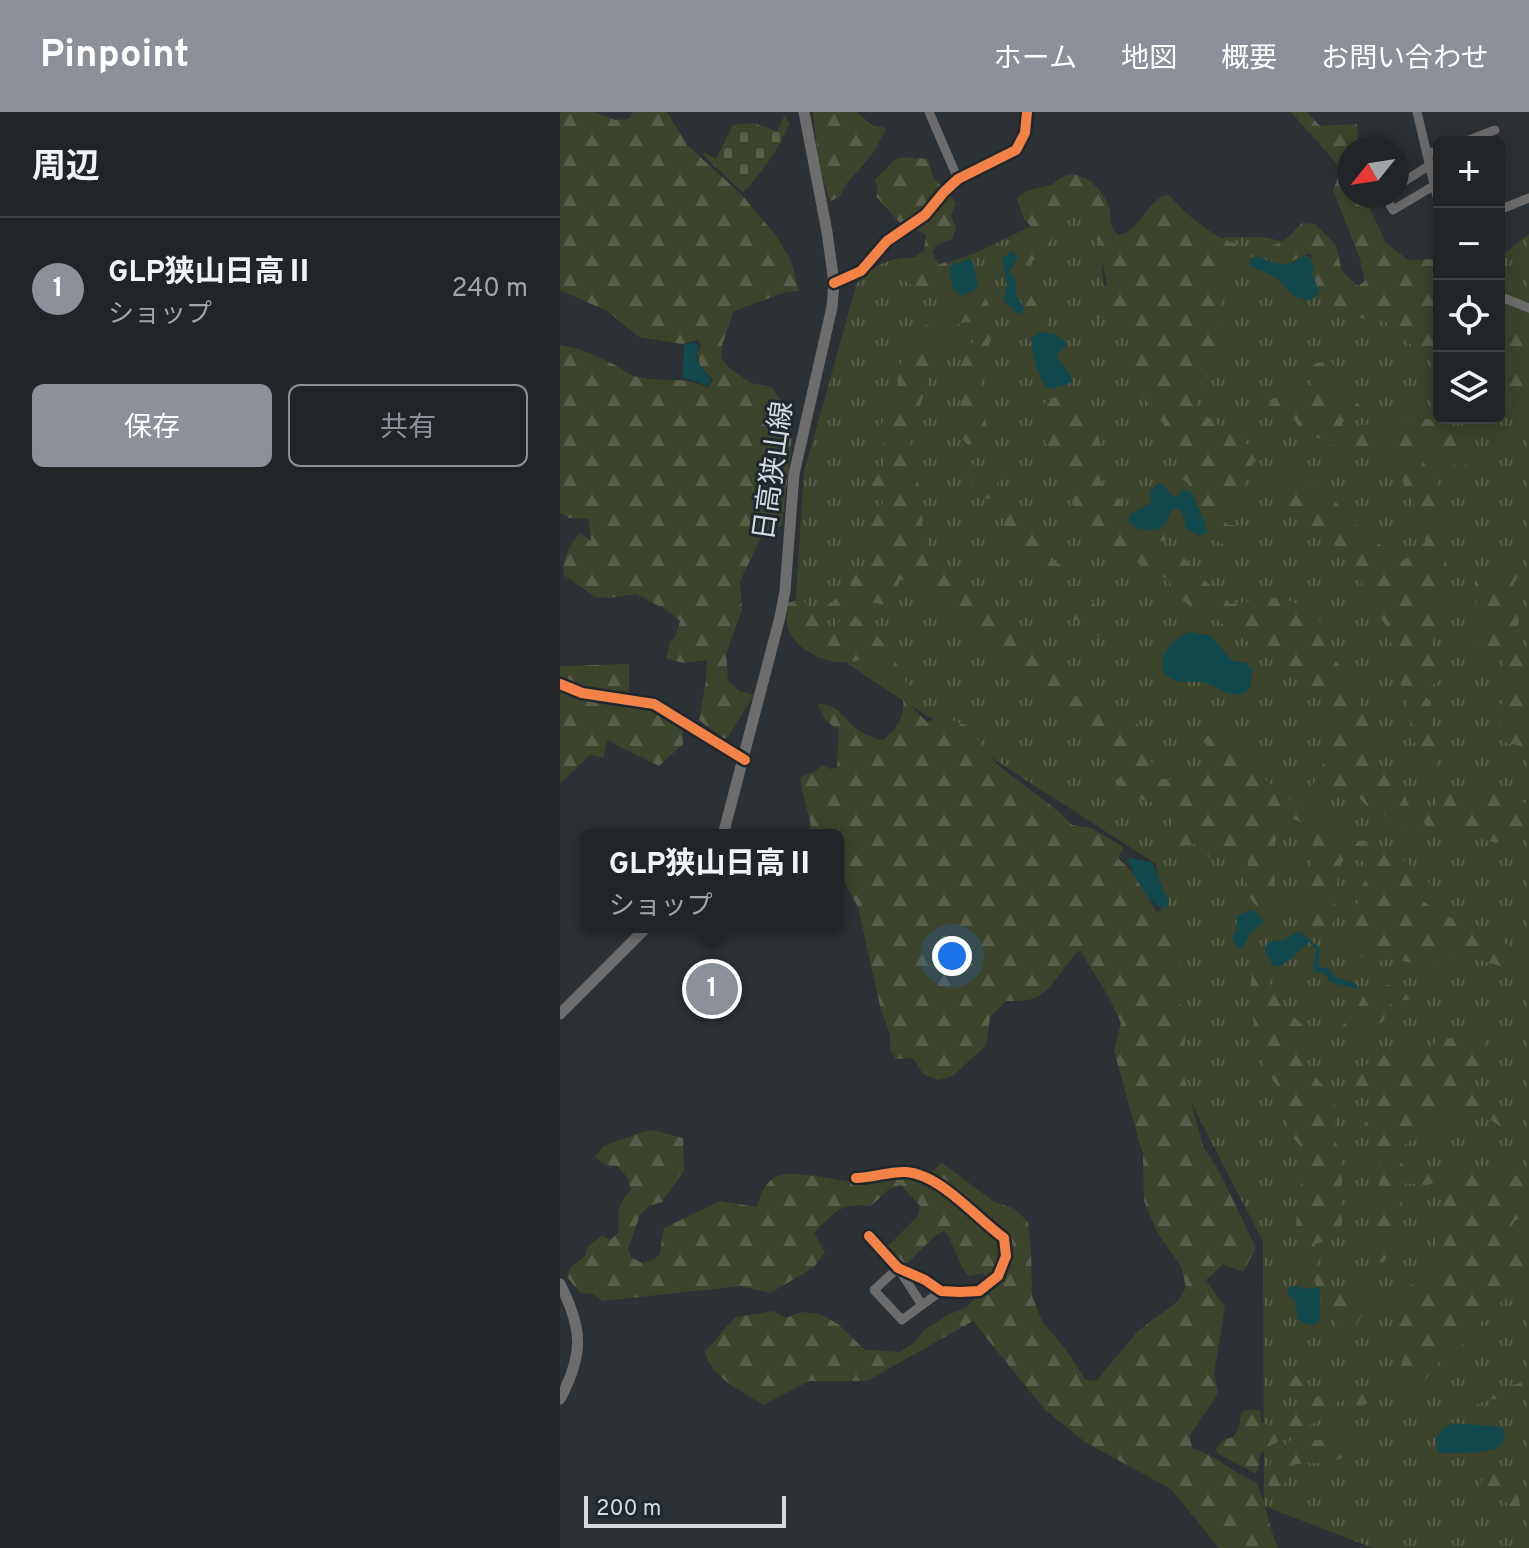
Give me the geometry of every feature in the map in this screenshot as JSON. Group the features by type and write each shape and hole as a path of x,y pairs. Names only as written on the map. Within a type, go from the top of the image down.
{"main road":[{"name":"日高狭山線","path":"725,829 745,760 785,591 794,474 832,307 834,283 827,232 804,112"},
{"path":"560,1014 641,933"},
{"path":"560,1284 577,1323 579,1344 572,1377 560,1399"}],"street":[{"path":"929,112 958,179"},
{"path":"834,283 861,271 887,241 925,215 958,179 1016,150 1025,133 1027,112"},
{"path":"1409,180 1433,169 1417,112"},
{"path":"1484,136 1495,130"},
{"path":"1427,154 1433,152"},
{"path":"1409,200 1433,186"},
{"path":"1504,208 1529,198"},
{"path":"1505,298 1529,308"},
{"path":"560,684 582,693 654,704 745,760"},
{"path":"856,1178 894,1172 923,1174 1004,1238 1006,1256 993,1282 979,1291 941,1291 898,1268"},
{"path":"869,1236 898,1268 922,1305"},
{"path":"898,1268 874,1290 902,1320 941,1291"},
{"path":"910,1287 921,1278"}],"green space":[{"path":"560,112 595,112 615,120 629,119 633,112 667,112 688,146 742,195 777,237 791,261 799,291 786,292 734,311 722,345 721,358 728,367 751,383 771,387 792,415 782,525 762,536 740,581 742,610 726,654 728,680 739,691 754,695 724,739 699,720 707,660 683,663 666,658 680,621 636,594 595,597 564,575 565,558 576,538 580,533 591,541 589,519 569,518 560,513 560,345 587,352 631,375 644,378 689,381 708,388 713,380 700,366 697,353 701,346 698,340 682,344 639,337 607,311 560,290"},
{"path":"813,112 857,112 873,126 886,130 871,156 839,197 831,201 821,169"},
{"path":"1291,112 1307,112 1320,126 1357,124 1358,136 1337,136 1337,167"},
{"path":"785,115 789,124 780,143 743,193 703,155 704,152 716,159 733,125 753,123 777,131"},
{"path":"903,157 928,159 933,177 956,203 951,216 956,228 952,239 937,245 932,252 939,265 947,264 950,282 956,292 967,296 984,296 989,304 976,313 993,326 995,332 985,360 982,392 976,397 974,405 986,421 985,441 969,445 959,433 959,373 975,335 971,322 953,326 936,345 913,428 910,454 920,490 923,532 927,548 937,563 1028,635 1048,658 1071,697 1088,695 1099,698 1144,730 1155,745 1151,759 1155,777 1170,779 1191,773 1206,774 1211,768 1207,745 1200,738 1229,731 1239,732 1246,752 1266,780 1286,798 1311,805 1330,824 1345,831 1350,842 1364,841 1385,849 1421,874 1432,887 1422,900 1439,914 1494,930 1506,944 1529,946 1529,974 1479,960 1455,949 1443,963 1432,969 1394,958 1375,962 1358,954 1355,916 1367,878 1366,865 1360,859 1345,856 1339,869 1333,922 1330,929 1319,930 1307,921 1306,909 1306,889 1313,852 1311,832 1295,820 1279,818 1277,826 1274,871 1279,913 1259,907 1253,902 1247,887 1249,857 1246,852 1234,850 1226,856 1210,858 1194,844 1174,848 1164,841 1162,832 1173,824 1165,805 1124,792 1116,780 1123,775 1125,758 1118,746 1096,753 1089,750 1088,738 1079,733 1074,717 1058,712 1044,685 1033,679 1020,684 1011,669 979,641 970,623 910,579 900,580 894,595 883,605 871,602 852,614 870,628 885,646 908,685 914,688 910,701 913,708 927,722 948,716 970,727 991,758 1072,825 1091,828 1124,847 1118,858 1141,881 1155,911 1173,913 1183,939 1177,996 1187,1020 1182,1069 1203,1146 1219,1171 1256,1248 1243,1272 1223,1264 1206,1280 1225,1307 1214,1373 1218,1394 1190,1435 1192,1448 1256,1482 1278,1548 1219,1548 1171,1489 1085,1442 1044,1409 973,1321 867,1381 809,1381 763,1405 721,1377 705,1352 735,1317 773,1311 785,1318 802,1312 820,1314 838,1324 865,1350 900,1352 914,1343 924,1330 967,1307 975,1298 990,1294 988,1280 983,1273 969,1276 944,1231 904,1266 886,1248 918,1216 920,1206 901,1185 889,1189 871,1206 845,1207 833,1214 814,1233 825,1252 813,1268 770,1293 741,1286 603,1301 593,1294 580,1293 567,1277 571,1267 586,1255 587,1248 602,1235 610,1240 619,1232 619,1209 631,1190 627,1177 617,1166 605,1165 595,1157 604,1146 652,1130 683,1138 684,1170 662,1202 649,1206 640,1215 628,1249 631,1257 642,1263 655,1258 660,1252 664,1228 720,1201 757,1207 766,1185 779,1176 789,1174 874,1183 906,1167 930,1174 942,1163 993,1201 1015,1209 1028,1222 1032,1296 1042,1321 1086,1380 1096,1381 1138,1331 1178,1301 1186,1287 1181,1266 1157,1232 1144,1201 1143,1155 1114,1051 1121,1023 1080,950 1039,996 1006,1001 990,1017 986,1045 953,1076 938,1080 923,1074 913,1058 896,1059 890,1050 890,1035 880,1006 858,907 844,881 844,829 811,829 801,777 822,765 830,769 837,767 839,730 825,720 818,704 830,706 860,731 883,740 899,722 903,701 898,686 869,662 830,661 805,650 789,630 788,603 802,598 826,635 841,620 826,606 847,591 856,573 866,567 870,528 883,502 874,496 872,483 881,470 884,458 879,430 898,383 896,373 920,327 943,321 951,311 962,307 958,302 951,303 947,293 917,287 903,278 909,261 924,251 926,234 900,223 876,196 878,188 875,180 894,160"},
{"path":"1074,175 1087,179 1102,194 1109,207 1113,228 1119,235 1134,226 1155,202 1169,195 1202,226 1243,246 1272,246 1302,223 1315,224 1336,245 1342,272 1358,286 1365,281 1340,208 1370,208 1386,243 1408,260 1433,259 1433,355 1407,342 1385,321 1353,315 1324,297 1314,278 1311,254 1282,263 1259,254 1245,259 1229,254 1222,275 1220,296 1224,329 1230,334 1224,359 1217,372 1209,374 1203,382 1193,416 1205,416 1225,432 1240,436 1261,457 1248,470 1245,488 1222,517 1228,525 1254,526 1231,547 1216,541 1192,486 1183,480 1179,462 1164,436 1164,424 1145,401 1124,357 1129,343 1124,332 1118,324 1097,318 1095,311 1104,304 1108,292 1096,226 1091,223 1090,205 1049,213 1038,223 1043,231 1050,231 1053,236 1041,255 1029,263 1025,285 1047,323 1052,326 1048,331 1036,328 1020,299 1017,276 1011,270 1023,252 1036,247 1040,241 1038,234 1024,219 1017,199 1028,191"},
{"path":"1337,180 1337,200 1333,190"},
{"path":"1091,202 1101,234 1103,284 1163,325 1224,237 1263,237 1285,242 1418,324 1433,312 1433,424 1505,424 1505,253 1529,234 1529,1548 1373,1548 1264,1506 1263,1242 1178,1077 1156,864 867,677 794,626 804,472 857,283 874,268 891,260 932,257 941,265 973,254 1034,225 1028,215"},
{"path":"1505,303 1529,312 1529,408 1505,395"},
{"path":"1317,363 1337,366 1318,377 1335,387 1343,398 1359,404 1359,414 1348,417 1342,423 1344,430 1362,425 1388,427 1405,420 1424,418 1450,430 1471,449 1466,463 1468,471 1433,452 1421,455 1441,499 1443,550 1447,568 1441,573 1437,584 1443,598 1431,650 1437,662 1435,684 1427,686 1424,695 1431,702 1432,729 1437,739 1437,767 1427,769 1413,738 1399,679 1400,668 1385,624 1365,597 1361,579 1352,570 1340,548 1303,526 1291,511 1281,484 1281,472 1325,490 1368,538 1391,551 1399,562 1411,556 1425,542 1424,524 1406,490 1395,450 1359,448 1351,451 1340,448 1298,425 1284,406 1278,412 1269,406 1270,400 1313,384 1308,369"},
{"path":"1087,393 1104,458 1097,470 1106,488 1122,500 1127,526 1145,535 1163,532 1166,540 1157,542 1151,552 1163,558 1177,548 1191,568 1231,604 1280,597 1297,604 1323,624 1329,652 1347,675 1370,729 1377,757 1392,787 1403,793 1410,808 1422,820 1422,827 1416,830 1384,816 1381,810 1367,806 1356,795 1312,791 1328,744 1328,716 1323,689 1318,686 1307,688 1301,666 1284,666 1273,653 1243,639 1213,617 1174,596 1169,580 1122,554 1117,546 1112,549 1098,542 1085,529 1076,514 1072,498 1081,493 1081,486 1062,470 1057,450 1045,443 1045,420 1041,408 1055,397"},
{"path":"972,464 987,472 997,468 1002,471 1003,479 997,483 999,493 995,499 979,498 966,474 967,467"},
{"path":"1019,511 1030,525 1051,542 1050,553 1055,562 1064,566 1061,587 1076,585 1081,589 1097,608 1105,625 1119,629 1123,644 1127,642 1131,645 1129,651 1140,651 1147,645 1152,647 1148,656 1154,661 1150,677 1117,648 1094,634 1089,626 1074,619 1049,584 1041,580 1028,553 1004,536 1004,517"},
{"path":"1506,565 1518,575 1513,585 1515,603 1520,613 1515,647 1529,678 1529,760 1521,746 1505,742 1502,734 1500,718 1505,677 1501,658 1476,645 1468,631 1477,629 1487,634 1475,598 1475,578 1483,573 1489,579 1497,578"},
{"path":"629,664 629,702 651,706 662,716 682,724 683,744 659,766 607,740 603,758 590,755 560,784 560,666"},
{"path":"1441,786 1460,791 1483,786 1516,805 1529,802 1529,837 1511,834 1496,843 1472,836 1463,827 1442,835 1428,832 1424,821 1437,801"},
{"path":"1267,959 1273,992 1306,1028 1302,1058 1323,1086 1334,1095 1333,1133 1342,1162 1342,1228 1331,1239 1315,1244 1315,1252 1321,1277 1336,1291 1351,1288 1363,1293 1374,1289 1376,1302 1366,1309 1353,1331 1341,1332 1317,1287 1296,1232 1304,1167 1303,1149 1293,1138 1278,1087 1265,1069 1255,1035 1250,989 1252,974"},
{"path":"1387,985 1406,987 1414,993 1415,999 1396,1001 1388,1006 1383,1022 1337,1038 1336,1032 1355,1013 1363,996"},
{"path":"1484,1033 1483,1062 1470,1087 1483,1106 1510,1123 1512,1130 1488,1118 1449,1111 1432,1134 1417,1136 1402,1146 1396,1157 1410,1173 1453,1173 1486,1165 1529,1180 1529,1216 1515,1220 1511,1228 1522,1233 1529,1229 1529,1292 1516,1294 1498,1304 1462,1345 1441,1360 1422,1382 1403,1389 1397,1383 1403,1358 1393,1333 1393,1307 1404,1288 1422,1280 1435,1266 1436,1211 1448,1192 1444,1181 1428,1185 1402,1183 1402,1230 1383,1263 1378,1261 1374,1205 1382,1172 1377,1146 1364,1123 1373,1119 1375,1101 1359,1090 1351,1074 1382,1054 1413,1054 1439,1039"},
{"path":"1286,1368 1290,1368 1304,1385 1306,1398 1354,1389 1373,1398 1362,1406 1341,1399 1323,1418 1268,1447 1260,1455 1255,1473 1218,1454 1216,1449 1223,1440 1233,1437 1239,1427 1241,1413 1245,1410 1260,1410 1261,1422 1270,1426 1291,1413 1298,1399 1282,1378"},
{"path":"1529,1380 1529,1390 1507,1400 1493,1399 1474,1405 1447,1421 1439,1420 1445,1413 1467,1401"},
{"path":"1329,1435 1348,1438 1349,1444 1343,1457 1330,1462 1290,1466 1280,1497 1275,1500 1267,1492 1272,1470 1270,1465 1275,1453 1291,1440 1320,1440"},
{"path":"1501,1472 1512,1475 1524,1493 1519,1498 1520,1507 1529,1507 1529,1518 1507,1525 1503,1520 1507,1503 1501,1497 1484,1503 1478,1500 1483,1476"}],"water":[{"path":"1013,251 1018,257 1009,272 1015,278 1017,297 1025,309 1019,315 1003,300 1007,284 1002,258"},
{"path":"1305,255 1314,263 1312,274 1319,291 1312,300 1295,296 1273,276 1249,264 1257,256 1286,264"},
{"path":"968,258 973,262 978,286 961,296 953,288 949,268"},
{"path":"1039,332 1054,334 1066,342 1057,357 1070,374 1072,382 1053,389 1046,387 1036,364 1031,338"},
{"path":"694,342 699,346 698,361 711,380 707,387 683,378 684,345"},
{"path":"1158,483 1164,485 1172,496 1177,496 1183,489 1192,493 1207,532 1200,536 1186,528 1183,514 1178,508 1172,509 1165,525 1155,529 1142,530 1129,523 1129,515 1152,502 1150,493"},
{"path":"1190,632 1211,636 1232,661 1247,663 1252,670 1250,689 1237,695 1231,694 1209,684 1180,681 1165,674 1163,661 1168,648"},
{"path":"1129,858 1152,862 1169,899 1167,908 1160,907 1148,897"},
{"path":"1250,910 1264,922 1250,933 1243,947 1238,949 1232,939 1237,928 1237,916"},
{"path":"1299,931 1320,948 1318,966 1330,969 1334,977 1354,983 1357,989 1330,982 1325,973 1315,972 1313,965 1317,950 1309,942 1288,961 1274,967 1266,954 1267,944"},
{"path":"1296,1285 1304,1289 1318,1287 1320,1290 1320,1320 1314,1325 1298,1319 1295,1300 1288,1294 1289,1288"},
{"path":"1453,1423 1501,1427 1504,1429 1503,1442 1484,1451 1440,1453 1436,1444 1438,1435"}],"cycle path":[{"path":"834,283 861,271 887,241 925,215 958,179 1016,150 1025,133 1027,112"},
{"path":"560,684 582,693 654,704 745,760"},
{"path":"856,1178 906,1172 932,1180 1004,1238 1006,1256 998,1276 979,1291 941,1291 898,1268 869,1236"}],"place":[{"name":"GLP狭山日高Ⅱ","path":"712,989"}]}
